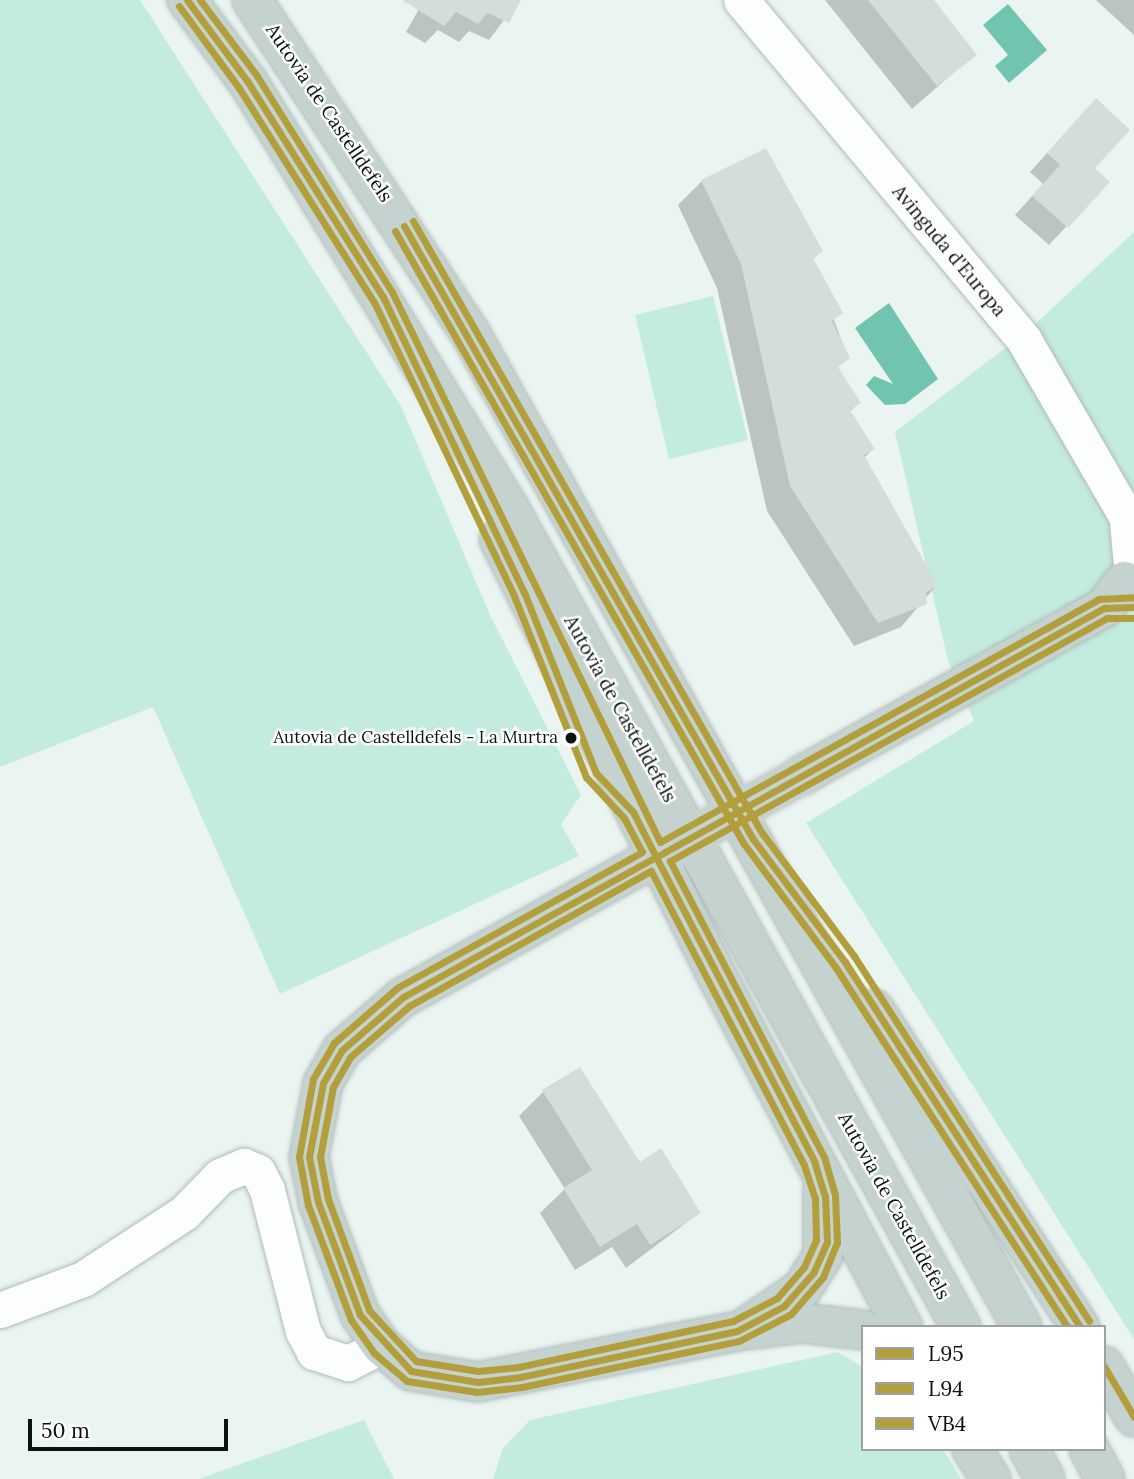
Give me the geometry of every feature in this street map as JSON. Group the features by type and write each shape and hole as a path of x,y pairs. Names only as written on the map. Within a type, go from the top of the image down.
{"highway":[{"name":"Autovia de Castelldefels","path":"187,0 248,82 383,297 514,517 960,1325"},
{"name":"Autovia de Castelldefels","path":"251,0 469,331 753,839 1020,1325"},
{"path":"383,297 633,812 902,1325"},
{"path":"861,1329 802,1323 737,1331 478,1382 411,1371 382,1346 360,1315 318,1202 309,1157 323,1083 342,1050 403,997 804,774 1127,588"},
{"path":"753,839 845,962 1079,1325"},
{"path":"737,1331 784,1306 823,1256 828,1220 814,1161"},
{"path":"1106,1369 1134,1417"},
{"path":"973,1451 991,1479"},
{"path":"1030,1451 1045,1479"},
{"path":"1090,1451 1105,1479"}],"street":[{"name":"Avinguda d'Europa","path":"741,0 1024,340 1130,526 1127,588"},
{"path":"0,1310 83,1279 184,1213 220,1176 244,1166 258,1172 267,1190 303,1331 314,1352 348,1363 382,1346"}],"shaded area":[{"path":"0,0 140,0 401,406 490,615 581,795 561,824 579,856 280,994 153,707 0,767"},
{"path":"1008,4 1047,50 1009,83 995,66 1008,55 983,25"},
{"path":"1134,232 1134,1339 806,823 974,721 948,660 895,432 1030,329"},
{"path":"713,296 748,440 669,459 635,315"},
{"path":"889,303 938,379 905,404 885,405 866,385 874,376 893,384 855,328"},
{"path":"838,1352 861,1366 861,1451 944,1451 961,1479 493,1479 503,1448 530,1420"},
{"path":"364,1420 394,1479 199,1479"}],"building":[{"path":"402,0 521,0 509,23 487,13 478,24 456,12 444,26"},
{"path":"868,0 934,0 977,55 937,86"},
{"path":"1096,98 1130,130 1095,168 1110,182 1068,228 1032,196 1060,165 1047,153"},
{"path":"766,148 823,251 813,258 843,313 832,321 850,358 838,367 861,403 850,410 875,449 864,455 938,586 926,592 927,604 878,623 790,486 741,264 701,180"},
{"path":"580,1067 640,1162 661,1148 701,1213 650,1245 637,1224 600,1247 563,1188 592,1170 542,1090"}],"transit line":[{"name":"L95","path":"187,0 248,82 383,297 524,592 596,773 633,812 656,857"},
{"name":"VB4","path":"200,0 257,76 392,292 660,842 1099,599 1134,597"},
{"name":"L94","path":"179,6 239,88 374,302 514,596 586,777 624,818 642,852"},
{"name":"VB4","path":"413,221 762,833 854,956 1089,1321"},
{"name":"L95","path":"404,226 753,839 845,962 1079,1325"},
{"name":"L94","path":"395,231 744,844 836,968 1066,1325"},
{"name":"L95","path":"656,857 1104,608 1134,607"},
{"name":"L94","path":"670,861 1107,618 1134,618"},
{"name":"VB4","path":"642,852 397,988 334,1043 313,1079 299,1157 308,1205 351,1320 374,1353 407,1381 477,1392 522,1387 739,1341 791,1314 823,1277 837,1243 835,1195 824,1157 670,861"},
{"name":"L95","path":"656,857 814,1161 825,1196 827,1242 813,1273 784,1306 737,1331 521,1377 478,1382 411,1371 360,1315 318,1202 309,1157 323,1083 342,1050 403,997 656,857"},
{"name":"L94","path":"651,871 804,1165 815,1198 816,1240 804,1267 777,1298 733,1321 519,1367 478,1371 416,1361 369,1310 328,1199 320,1157 333,1087 350,1057 409,1006 651,871"},
{"name":"L95","path":"1106,1369 1134,1417"}],"place":[{"name":"Autovia de Castelldefels - La Murtra","path":"571,738"}]}
